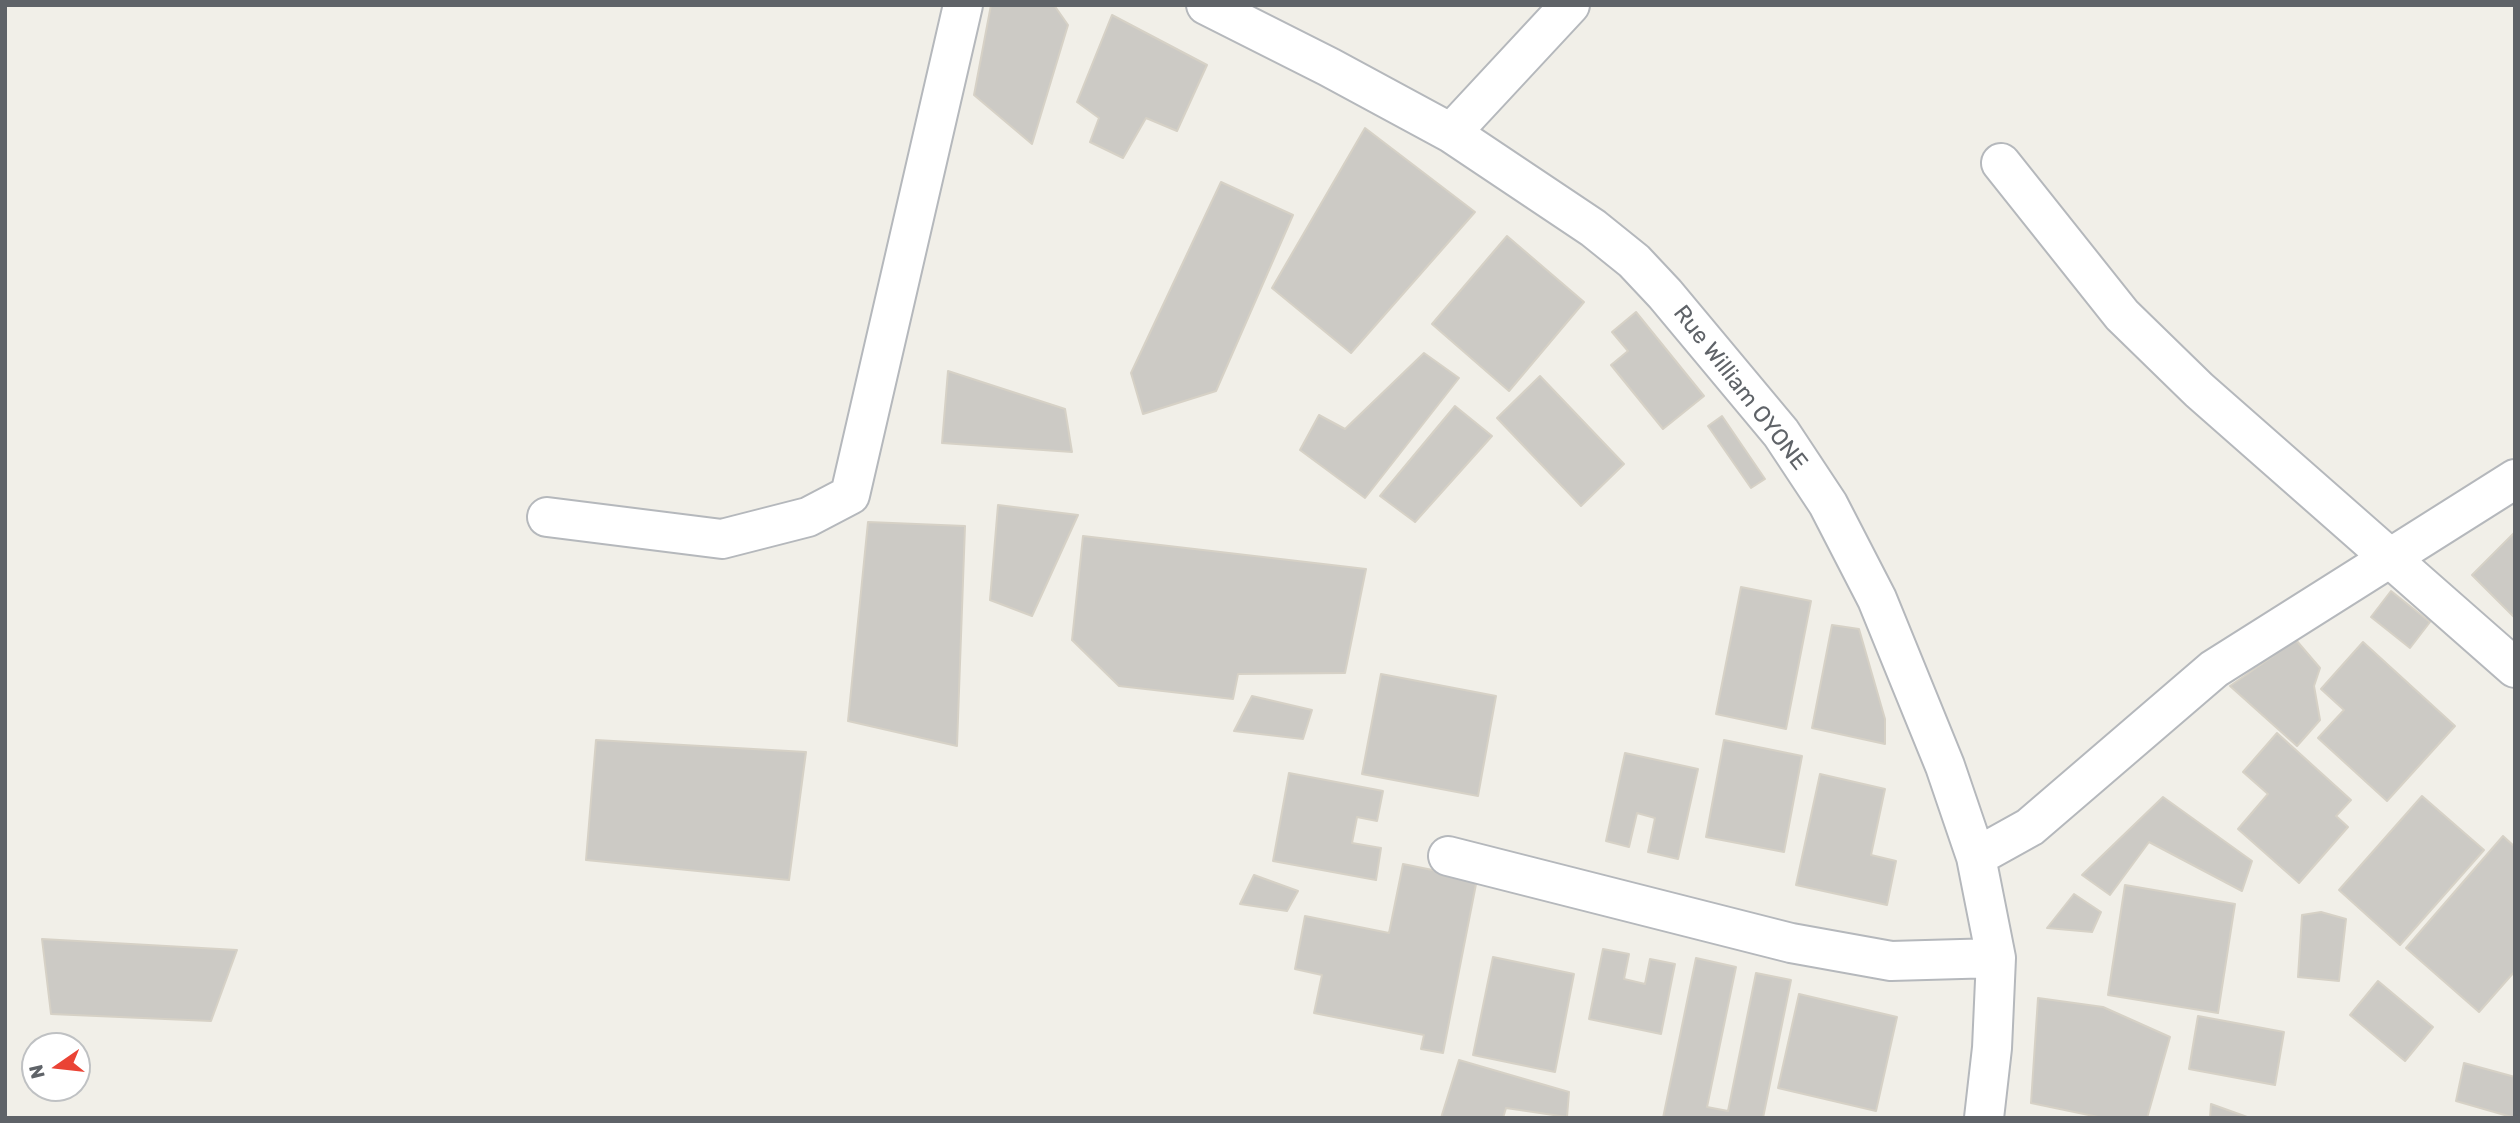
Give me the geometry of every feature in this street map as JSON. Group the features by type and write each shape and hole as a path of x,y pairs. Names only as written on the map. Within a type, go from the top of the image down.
{"street":[{"path":"547,517 722,539 808,517 850,495 963,5"},
{"name":"Rue William OYONE","path":"1206,5 1451,133 1593,228 1634,261 1674,304 1781,433 1828,504 1877,599 1945,766 1976,857 1996,958 1992,1048 1984,1118"},
{"path":"1451,133 1570,5"},
{"path":"2000,163 2122,315 2199,390 2515,668"},
{"path":"1976,857 2030,827 2214,669 2515,479"},
{"path":"1448,856 1791,943 1891,961 1996,958"}],"building":[{"path":"991,5 1054,5 1068,25 1032,144 974,95"},
{"path":"1112,15 1207,65 1177,131 1146,118 1123,158 1090,142 1099,118 1077,102"},
{"path":"1365,128 1475,212 1351,353 1272,288"},
{"path":"1221,182 1293,215 1216,391 1143,414 1131,373"},
{"path":"1507,236 1584,302 1509,391 1432,324"},
{"path":"1636,312 1704,396 1663,429 1611,365 1628,351 1612,332"},
{"path":"1424,353 1459,378 1365,498 1300,450 1319,415 1345,429"},
{"path":"948,371 1065,409 1072,452 942,443"},
{"path":"1540,376 1624,464 1581,506 1497,418"},
{"path":"1455,406 1492,436 1415,522 1380,496"},
{"path":"1722,416 1765,479 1751,488 1708,426"},
{"path":"998,505 1078,515 1032,616 990,600"},
{"path":"868,522 965,526 957,746 848,721"},
{"path":"2515,534 2515,618 2472,575"},
{"path":"1083,536 1366,569 1345,673 1238,674 1233,699 1119,686 1072,640"},
{"path":"1741,587 1811,601 1786,729 1716,714"},
{"path":"2391,591 2430,622 2410,648 2371,617"},
{"path":"1832,625 1859,629 1885,719 1885,744 1812,728"},
{"path":"2296,640 2320,668 2314,686 2320,720 2297,746 2230,686"},
{"path":"2363,642 2455,726 2387,801 2318,738 2344,710 2321,689"},
{"path":"1381,674 1496,696 1478,796 1362,774"},
{"path":"1252,696 1312,710 1303,739 1234,731"},
{"path":"2277,733 2351,800 2336,816 2348,827 2299,883 2238,829 2268,794 2243,772"},
{"path":"596,740 806,752 789,880 586,860"},
{"path":"1724,740 1802,756 1784,852 1706,837"},
{"path":"1625,753 1698,769 1678,859 1648,852 1655,818 1637,813 1629,847 1606,841"},
{"path":"1289,773 1383,791 1377,821 1357,817 1352,843 1381,848 1376,880 1273,861"},
{"path":"1820,774 1885,789 1871,855 1896,861 1887,905 1796,885"},
{"path":"2422,796 2484,850 2400,945 2339,890"},
{"path":"2163,797 2252,861 2242,891 2149,842 2110,895 2082,875"},
{"path":"2503,836 2515,847 2515,971 2479,1012 2406,948"},
{"path":"1403,864 1477,879 1443,1053 1421,1049 1424,1035 1314,1013 1322,975 1295,969 1305,916 1389,933"},
{"path":"1254,875 1298,891 1287,911 1240,904"},
{"path":"2125,885 2235,904 2218,1013 2108,995"},
{"path":"2074,894 2101,912 2092,932 2047,928"},
{"path":"2321,912 2346,919 2339,981 2298,977 2302,915"},
{"path":"42,939 237,950 211,1021 51,1014"},
{"path":"1603,949 1629,954 1624,979 1645,984 1650,959 1675,964 1661,1034 1589,1019"},
{"path":"1493,957 1574,974 1555,1072 1473,1055"},
{"path":"1696,958 1736,967 1707,1107 1728,1111 1756,973 1791,980 1763,1118 1663,1118"},
{"path":"2378,981 2433,1027 2405,1061 2350,1015"},
{"path":"1799,994 1897,1017 1876,1111 1778,1088"},
{"path":"2038,998 2103,1007 2170,1037 2147,1118 2103,1118 2031,1103"},
{"path":"2198,1016 2284,1032 2275,1085 2189,1069"},
{"path":"1459,1060 1569,1092 1567,1117 1506,1108 1503,1118 1441,1118"},
{"path":"2464,1063 2515,1077 2515,1118 2456,1101"},
{"path":"2211,1104 2250,1118 2210,1118"}]}
